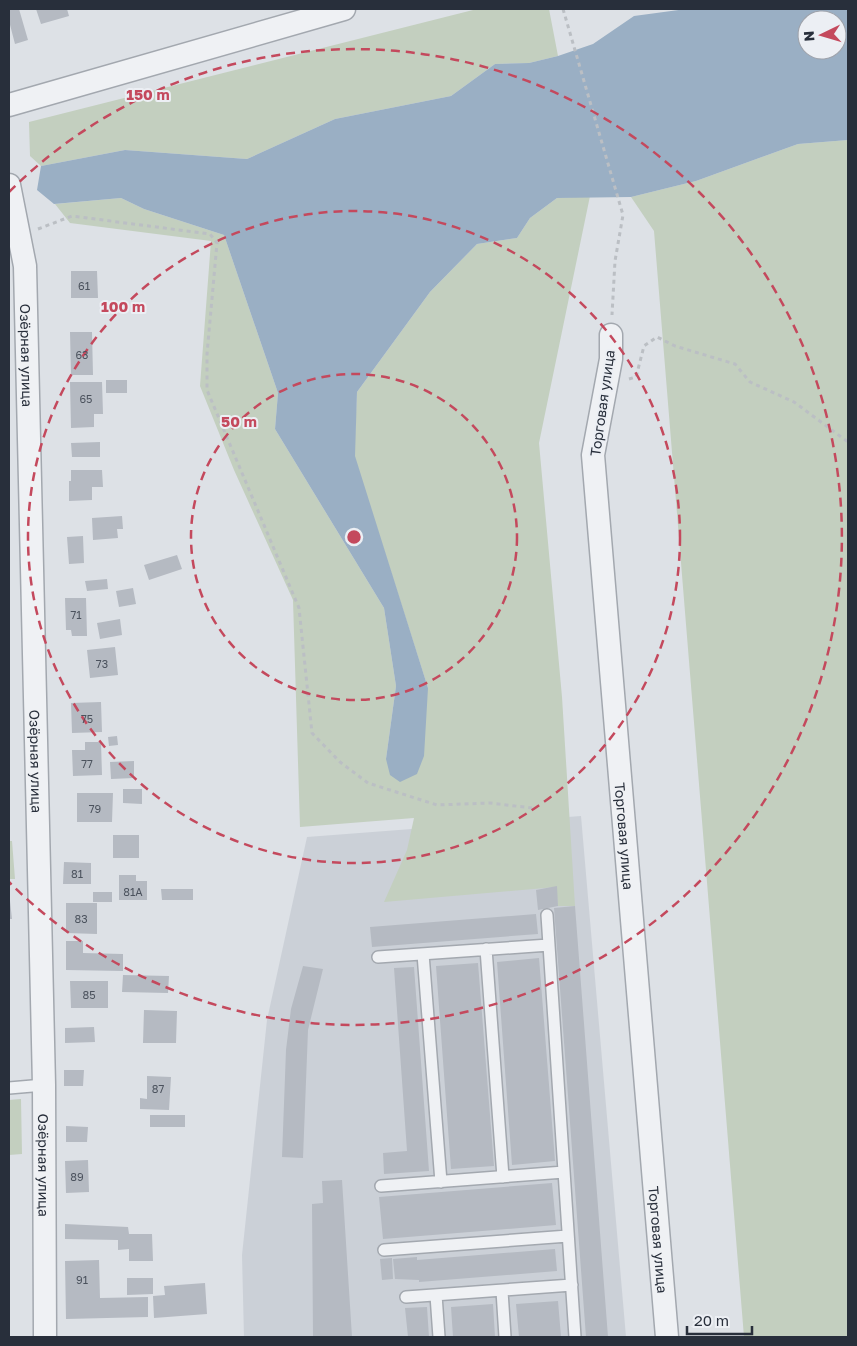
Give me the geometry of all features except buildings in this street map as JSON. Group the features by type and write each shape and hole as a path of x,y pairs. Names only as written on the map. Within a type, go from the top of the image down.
{"street":[{"path":"9,105 344,9"},
{"name":"Озёрная улица","path":"9,185 25,266 44,1085 45,1337"},
{"name":"Торговая улица","path":"611,335 611,359 593,455 667,1337"}],"lane":[{"path":"547,914 575,1337"},
{"path":"378,957 549,944"},
{"path":"486,949 503,1177"},
{"path":"423,954 441,1182"},
{"path":"9,1088 44,1085"},
{"path":"381,1186 564,1172"},
{"path":"384,1250 568,1236"},
{"path":"406,1297 572,1286"},
{"path":"502,1290 505,1337"},
{"path":"436,1295 439,1337"}],"path":[{"path":"563,9 623,215 615,261 611,335"},
{"path":"20,236 72,216 210,234 216,243 207,354 207,390 300,608 312,733 340,762 368,783 437,805 490,803 532,808"},
{"path":"611,359 623,381 636,377 644,346 657,337 675,346 735,364 750,382 794,402 848,442"}],"shaded area":[{"path":"581,816 626,1337 244,1337 242,1255 267,1020 307,837"}],"green space":[{"path":"477,9 549,9 558,56 529,63 495,64 451,96 335,119 247,159 125,150 41,166 30,156 29,122"},
{"path":"848,140 848,1337 744,1337 654,231 631,197 696,181 798,144"},
{"path":"590,196 539,443 562,697 575,906 558,906 556,887 384,902 407,850 414,818 300,827 293,600 234,470 200,386 211,241 70,223 55,204 121,198 144,209 224,235 278,393 275,429 384,608 396,686 386,759 428,688 354,456 357,392 430,292 477,244 517,238 530,218 557,198"},
{"path":"9,841 12,841 15,879 9,879"},
{"path":"21,1099 22,1154 9,1155 9,1100"}],"water":[{"path":"686,9 848,9 848,140 798,144 696,181 631,197 557,198 530,218 517,238 477,244 430,292 357,392 355,456 428,688 424,756 417,774 400,782 390,775 386,759 396,686 384,608 275,429 278,393 224,235 144,209 121,198 54,204 37,190 41,166 125,150 247,159 335,119 451,96 495,64 529,63 558,56 593,44 634,16"}]}
